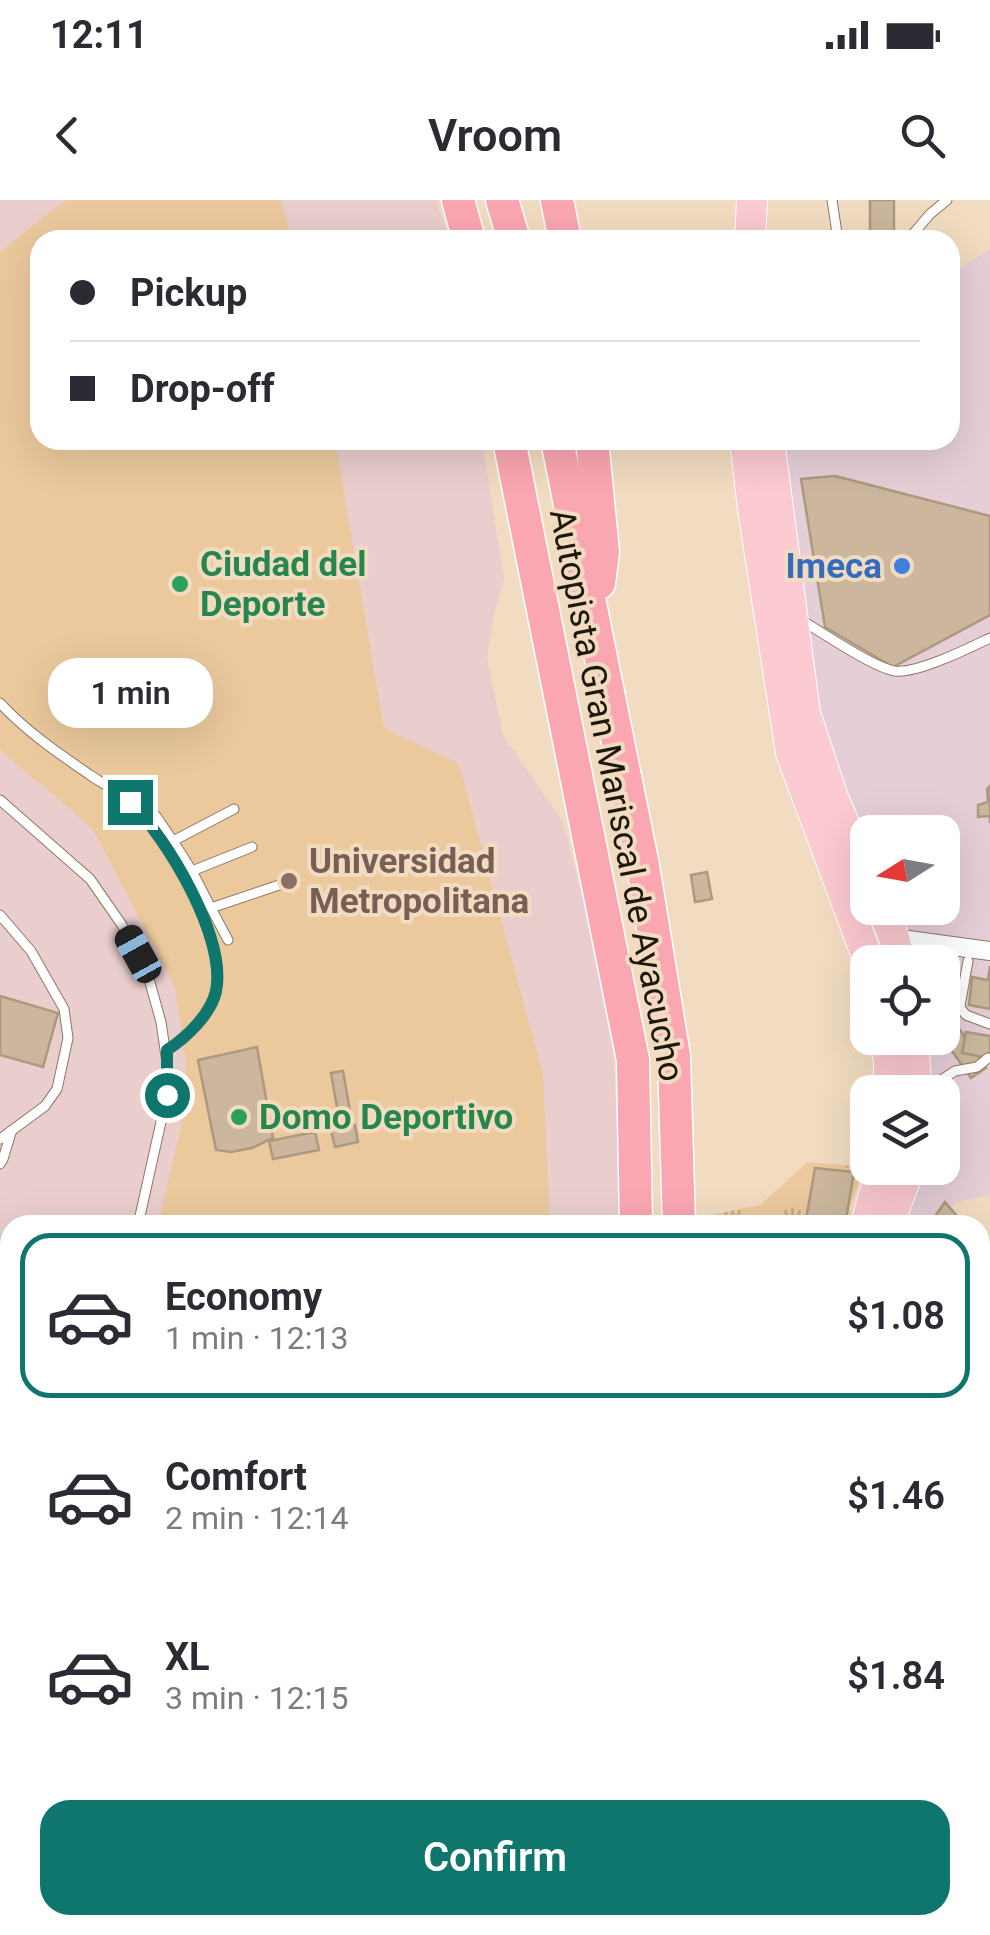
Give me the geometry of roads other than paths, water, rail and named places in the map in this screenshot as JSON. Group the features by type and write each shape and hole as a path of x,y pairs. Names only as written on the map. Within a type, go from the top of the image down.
{"highway":[{"path":"502,200 511,230"},
{"path":"557,200 564,230"},
{"name":"Autopista Gran Mariscal de Ayacucho","path":"511,450 634,1060 636,1215"},
{"name":"Autopista Gran Mariscal de Ayacucho","path":"559,450 643,866 674,1056 678,1215"},
{"path":"593,450 603,552 594,618"}],"main road":[{"path":"732,230 734,200"},
{"path":"750,230 752,200"},
{"path":"746,450 784,725 863,945"},
{"path":"770,450 805,713 850,837"},
{"path":"872,1215 890,1185"},
{"path":"890,1215 895,1185"}],"street":[{"path":"960,951 990,951"}],"lane":[{"path":"832,200 836,230"},
{"path":"916,230 947,200"},
{"path":"793,616 898,672 915,670 990,638"},
{"path":"0,703 44,743 130,802 172,855 188,886 213,946 218,971 216,990 204,1016 167,1050"},
{"path":"0,800 90,879 146,972 167,1050 167,1095 140,1215"},
{"path":"173,841 234,809"},
{"path":"156,816 192,871 228,940"},
{"path":"192,871 252,847"},
{"path":"211,908 282,884"},
{"path":"0,915 31,950 64,1008 68,1038 57,1089 45,1106 0,1139"},
{"path":"968,961 960,1006 966,1015 990,1024"},
{"path":"950,1075 988,1058"},
{"path":"0,1164 11,1130"}],"place":[{"name":"Imeca","path":"902,566"},
{"name":"Ciudad del Deporte","path":"180,584"},
{"name":"Universidad Metropolitana","path":"289,881"},
{"name":"Domo Deportivo","path":"239,1117"}]}
